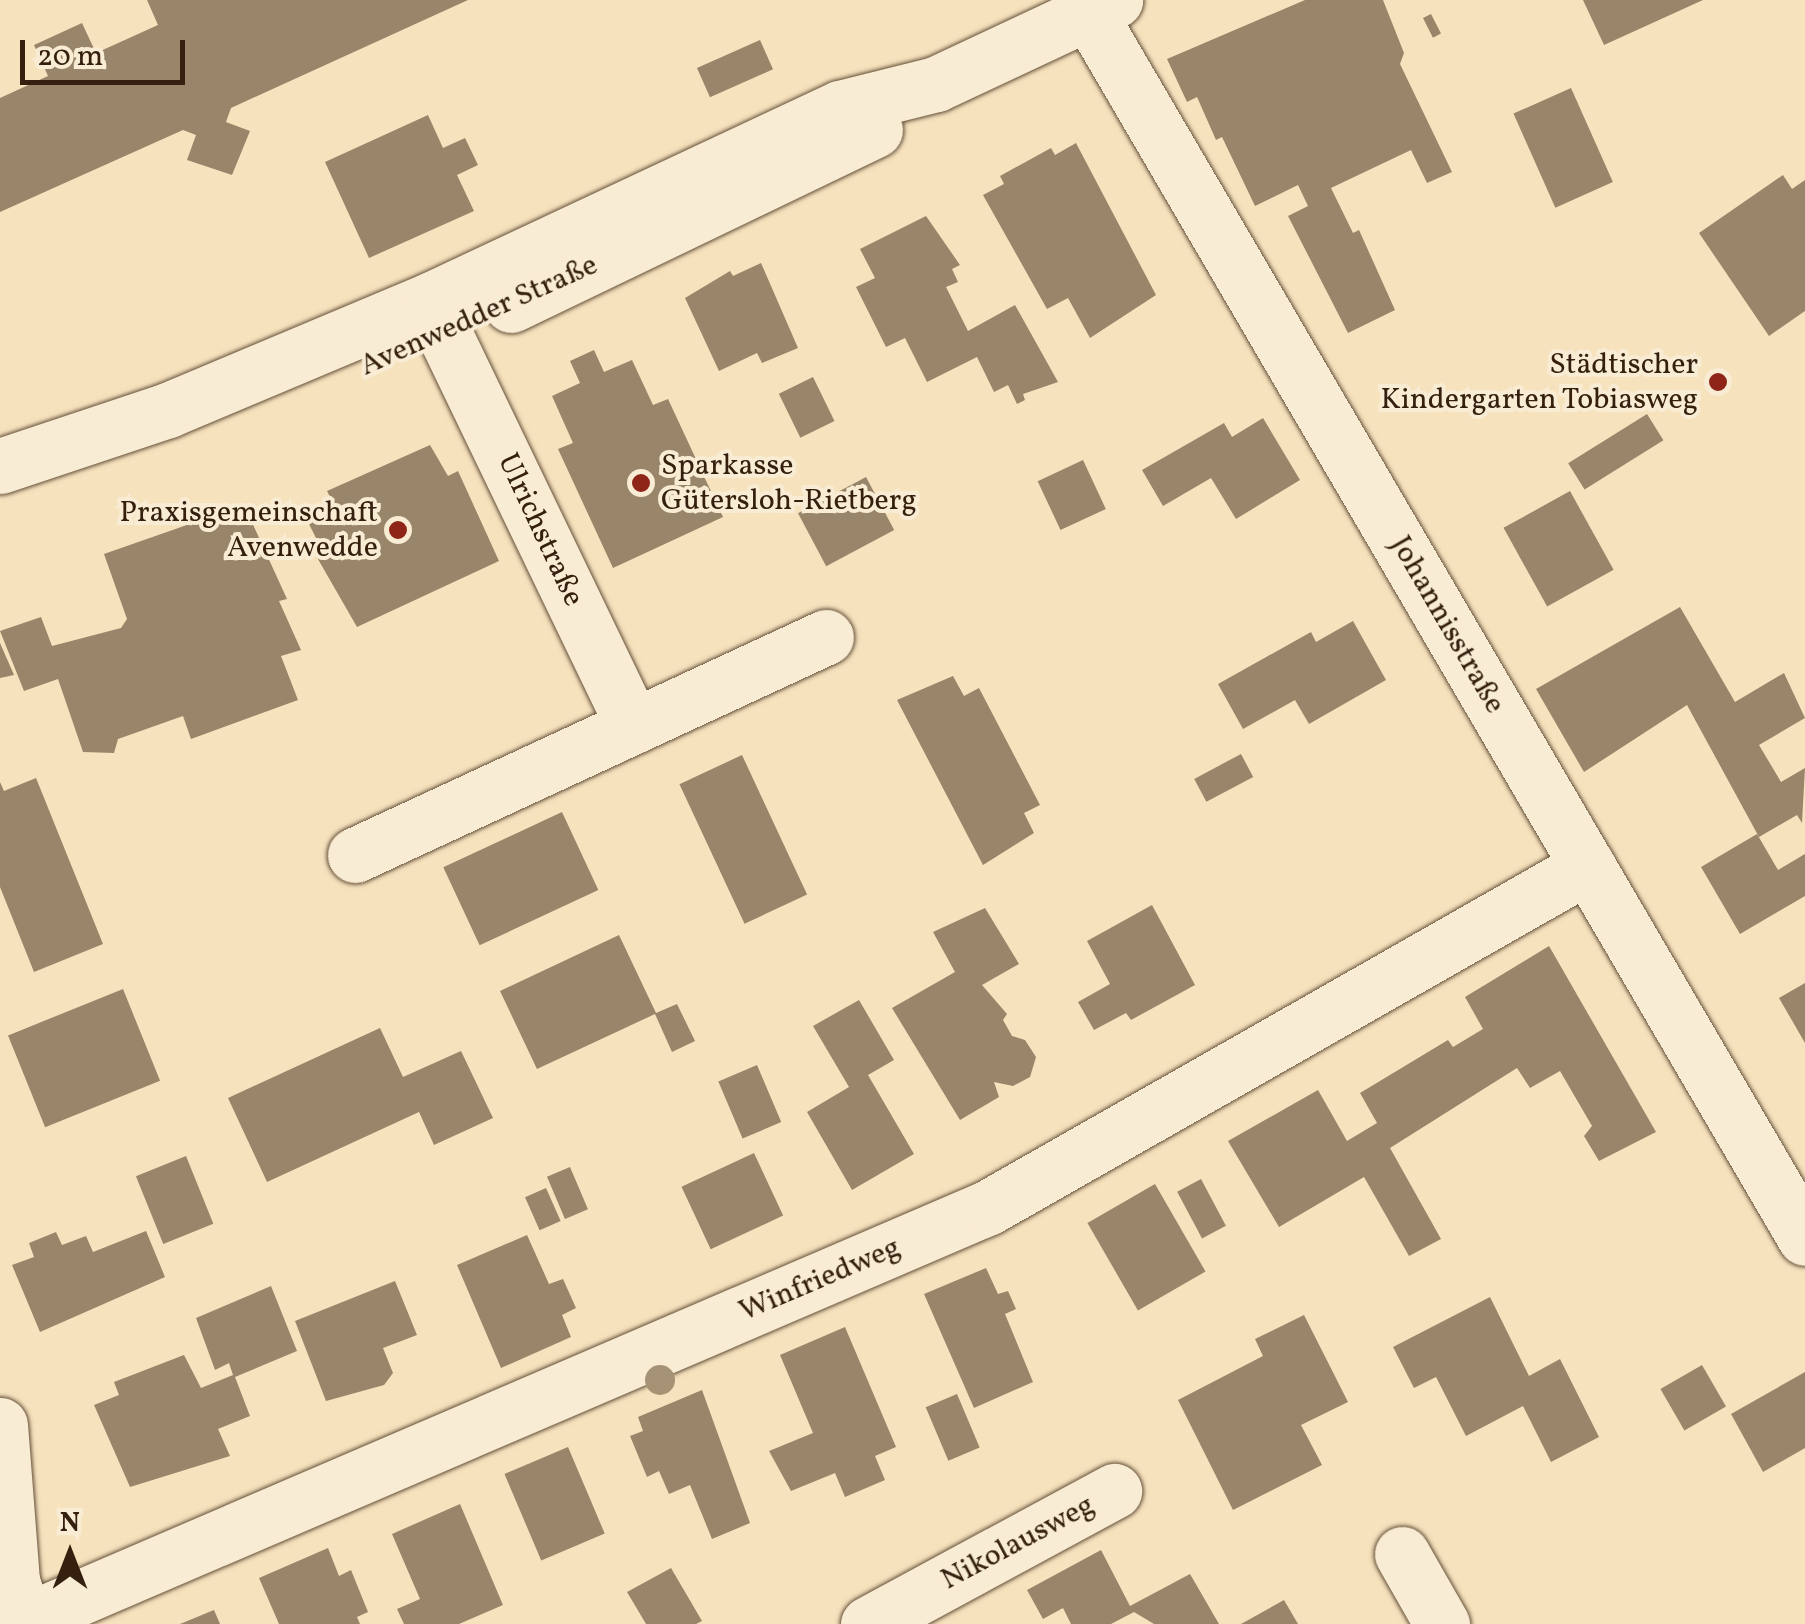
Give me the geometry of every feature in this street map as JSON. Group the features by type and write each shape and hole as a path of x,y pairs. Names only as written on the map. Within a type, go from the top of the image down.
{"street":[{"name":"Avenwedder Straße","path":"0,466 168,410 432,299 840,108 936,84 1101,6"},
{"name":"Johannisstraße","path":"1101,6 1588,866 1805,1238"},
{"name":"Avenwedder Straße","path":"0,502 188,438 446,335 862,140 936,84"},
{"name":"Ulrichstraße","path":"446,335 633,726"},
{"path":"355,855 826,637"},
{"name":"Winfriedweg","path":"42,1619 989,1207 1588,866"},
{"path":"0,1424 12,1581 42,1619"},
{"name":"Nikolausweg","path":"868,1624 1114,1490"},
{"path":"1402,1554 1442,1624"}],"building":[{"path":"147,0 468,0 231,108 226,122 250,131 232,175 187,160 196,135 183,130 0,212 0,98 48,76 34,45 82,23 96,53 158,25"},
{"path":"1305,0 1383,0 1404,53 1400,64 1452,172 1427,183 1411,150 1331,188 1353,233 1359,230 1395,310 1348,333 1288,216 1308,206 1298,185 1255,206 1222,137 1216,140 1197,97 1187,102 1167,59"},
{"path":"1583,0 1703,0 1604,45"},
{"path":"1431,14 1441,34 1433,38 1423,18"},
{"path":"760,40 773,69 710,97 697,68"},
{"path":"1571,88 1613,182 1555,208 1513,114"},
{"path":"428,115 443,148 465,138 478,165 457,175 474,211 369,258 325,162"},
{"path":"1076,143 1156,295 1090,338 1068,298 1047,309 983,195 1004,184 1000,176 1051,148 1055,155"},
{"path":"1783,175 1792,189 1805,180 1805,311 1769,336 1699,233"},
{"path":"926,216 960,265 952,269 958,282 946,287 968,331 1015,305 1058,382 1023,394 1025,400 1017,404 1008,385 994,392 977,357 927,382 905,338 886,347 856,287 875,278 860,249"},
{"path":"761,263 798,348 762,363 757,353 719,371 685,298 730,271 733,276"},
{"name":"Sparkasse Gütersloh-Rietberg","path":"594,350 604,372 632,360 653,405 668,399 723,517 613,568 558,449 573,443 552,396 580,383 570,361"},
{"path":"813,377 834,421 800,438 779,394"},
{"path":"1647,414 1663,440 1585,490 1568,463"},
{"path":"1263,418 1300,480 1236,519 1211,478 1163,506 1142,470 1224,423 1232,437"},
{"name":"Praxisgemeinschaft Avenwedde","path":"430,445 448,476 458,471 499,561 357,627 311,547 319,544 305,516 333,503 327,491"},
{"path":"1083,460 1106,509 1061,530 1038,481"},
{"path":"866,477 894,530 826,566 798,513"},
{"path":"1570,491 1614,570 1547,607 1504,528"},
{"path":"244,505 287,599 279,601 301,650 281,656 298,700 191,739 183,716 118,739 114,753 83,752 58,679 24,691 0,631 41,617 52,646 121,628 127,619 104,554"},
{"path":"1680,607 1735,702 1784,673 1805,718 1759,745 1781,782 1805,768 1802,823 1797,815 1759,837 1687,705 1584,772 1536,689"},
{"path":"1353,621 1386,680 1309,724 1295,700 1243,729 1218,684 1311,632 1316,642"},
{"path":"0,643 14,675 0,678"},
{"path":"953,676 964,696 979,688 1040,805 1024,813 1034,833 983,865 897,700"},
{"path":"1241,754 1253,777 1206,802 1194,779"},
{"path":"742,755 807,895 745,924 679,784"},
{"path":"36,778 103,944 34,972 0,887 0,782 4,791"},
{"path":"562,812 598,890 480,945 443,867"},
{"path":"1757,834 1778,870 1805,854 1805,896 1740,934 1701,867"},
{"path":"1152,905 1195,985 1131,1020 1126,1013 1094,1030 1078,1002 1110,984 1087,941"},
{"path":"985,908 1019,964 982,985 1007,1014 1003,1020 1012,1036 1025,1040 1036,1057 1030,1077 1013,1086 994,1082 999,1097 960,1120 892,1008 955,972 933,932"},
{"path":"619,935 656,1013 677,1004 695,1041 672,1052 655,1014 537,1069 500,991"},
{"path":"1549,946 1656,1132 1599,1161 1584,1136 1592,1126 1560,1071 1530,1088 1517,1068 1390,1148 1441,1239 1409,1256 1364,1177 1279,1227 1228,1141 1318,1090 1347,1141 1377,1123 1360,1093 1448,1040 1453,1047 1483,1029 1465,997"},
{"path":"1805,983 1805,1043 1779,998"},
{"path":"123,989 160,1081 45,1127 8,1035"},
{"path":"859,1000 894,1060 868,1075 914,1154 852,1190 807,1112 849,1087 813,1026"},
{"path":"380,1028 403,1077 461,1051 493,1118 434,1145 419,1112 267,1182 228,1098"},
{"path":"757,1065 781,1122 743,1138 718,1081"},
{"path":"754,1153 783,1216 711,1249 681,1187"},
{"path":"186,1156 213,1224 163,1244 136,1176"},
{"path":"570,1167 588,1209 565,1219 547,1177"},
{"path":"1201,1179 1226,1226 1202,1238 1177,1192"},
{"path":"1155,1184 1206,1271 1138,1310 1087,1223"},
{"path":"546,1188 561,1221 540,1230 525,1197"},
{"path":"146,1231 165,1277 40,1332 12,1265 34,1257 29,1243 56,1232 62,1245 86,1236 93,1252"},
{"path":"527,1235 549,1284 563,1279 576,1308 562,1315 571,1337 501,1368 457,1265"},
{"path":"986,1268 998,1294 1008,1291 1016,1309 1005,1314 1033,1382 974,1408 924,1294"},
{"path":"395,1281 417,1335 383,1348 393,1373 384,1385 326,1401 295,1321"},
{"path":"271,1286 297,1351 235,1377 250,1416 218,1429 230,1456 130,1487 94,1405 119,1395 114,1382 184,1355 201,1388 233,1375 229,1363 215,1370 196,1318"},
{"path":"1490,1297 1529,1376 1560,1359 1599,1437 1551,1462 1523,1406 1466,1436 1436,1377 1414,1388 1393,1347"},
{"path":"1304,1315 1348,1402 1301,1425 1322,1465 1233,1510 1178,1400 1263,1356 1255,1339"},
{"path":"845,1327 896,1447 875,1456 885,1480 845,1497 835,1473 791,1491 769,1451 813,1433 780,1355"},
{"path":"1702,1365 1726,1407 1684,1431 1660,1389"},
{"path":"1805,1372 1805,1448 1763,1472 1731,1414"},
{"path":"702,1390 750,1523 712,1539 690,1485 669,1494 659,1471 647,1477 630,1436 643,1431 638,1417"},
{"path":"957,1394 980,1447 948,1461 926,1407"},
{"path":"568,1447 605,1534 541,1560 504,1474"},
{"path":"460,1504 503,1605 459,1624 404,1624 397,1609 420,1599 392,1534"},
{"path":"328,1548 339,1576 351,1570 368,1612 357,1617 360,1624 279,1624 259,1578"},
{"path":"1101,1550 1130,1606 1190,1574 1219,1624 1154,1624 1134,1612 1111,1624 1071,1624 1063,1608 1043,1619 1027,1590"},
{"path":"671,1568 702,1621 646,1624 627,1592"},
{"path":"1284,1600 1298,1624 1241,1624"},
{"path":"214,1610 220,1624 180,1624"}],"place":[{"name":"Städtischer Kindergarten Tobiasweg","path":"1718,382"},
{"name":"Sparkasse Gütersloh-Rietberg","path":"641,483"},
{"name":"Praxisgemeinschaft Avenwedde","path":"398,530"}]}
